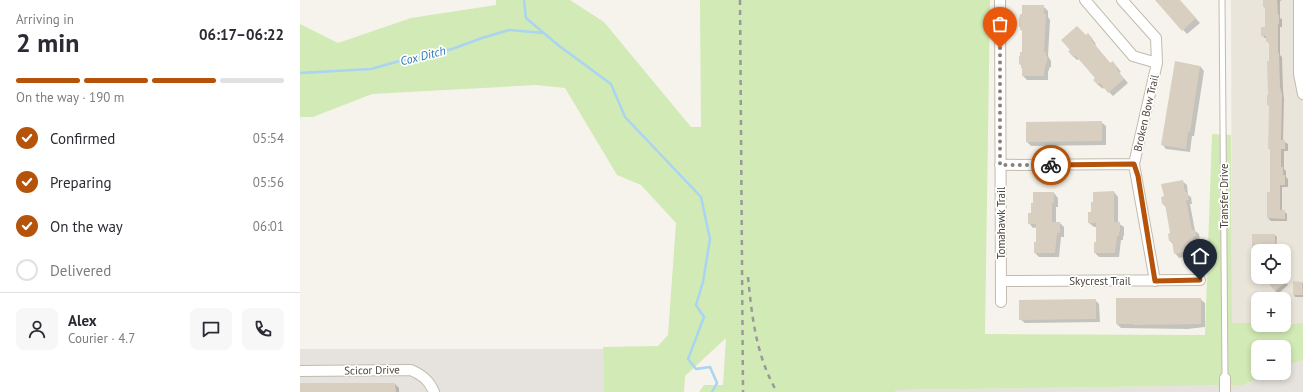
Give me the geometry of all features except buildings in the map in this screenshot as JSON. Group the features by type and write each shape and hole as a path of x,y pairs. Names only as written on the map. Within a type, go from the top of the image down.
{"street":[{"name":"Tomahawk Trail","path":"1000,0 1001,302"},
{"name":"Broken Bow Trail","path":"1085,0 1133,56 1157,63"},
{"name":"Broken Bow Trail","path":"1122,0 1156,38 1157,63 1134,164 1138,176 1155,281"},
{"path":"1299,0 1300,74 1303,94"},
{"path":"1000,165 1134,164"},
{"name":"Skycrest Trail","path":"1001,281 1200,280"},
{"name":"Scicor Drive","path":"300,371 411,370 424,376 434,392"},
{"name":"Transfer Drive","path":"1225,378 1225,392"}],"lane":[{"name":"Transfer Drive","path":"1222,0 1225,378"}],"shaded area":[{"path":"1231,0 1303,0 1303,323 1291,323 1291,292 1251,292 1251,323 1232,323"},
{"path":"300,349 603,349 604,392 300,392"},
{"path":"1303,360 1303,392 895,392 895,390 1243,385 1254,380 1291,380 1291,364"}],"green space":[{"path":"496,0 570,0 604,22 691,127 701,127 700,0 990,0 985,334 1205,335 1212,134 1231,135 1232,323 1251,323 1251,332 1291,332 1291,324 1303,323 1303,360 1291,364 1291,340 1251,340 1251,380 1254,380 1243,385 895,390 895,392 699,392 704,385 723,385 726,338 685,376 684,392 604,392 603,347 658,346 668,335 676,223 641,185 617,175 565,88 536,85 372,94 313,117 300,117 300,24 338,43 411,18 496,5"}],"waterway":[{"path":"524,0 526,18 558,45 611,84 625,117 701,197 710,239 703,282 696,305 704,317 688,359 696,369 710,367 717,383 712,392"},
{"name":"Cox Ditch","path":"300,73 371,69 410,58 452,49 509,30 544,33"}],"railway":[{"path":"740,0 743,392"},
{"path":"748,277 756,336 764,364 777,392"}],"way so far":[{"path":"1000,48 1000,165 1051,165"}],"route":[{"path":"1051,165 1134,164 1138,176 1155,281 1200,280"}]}
